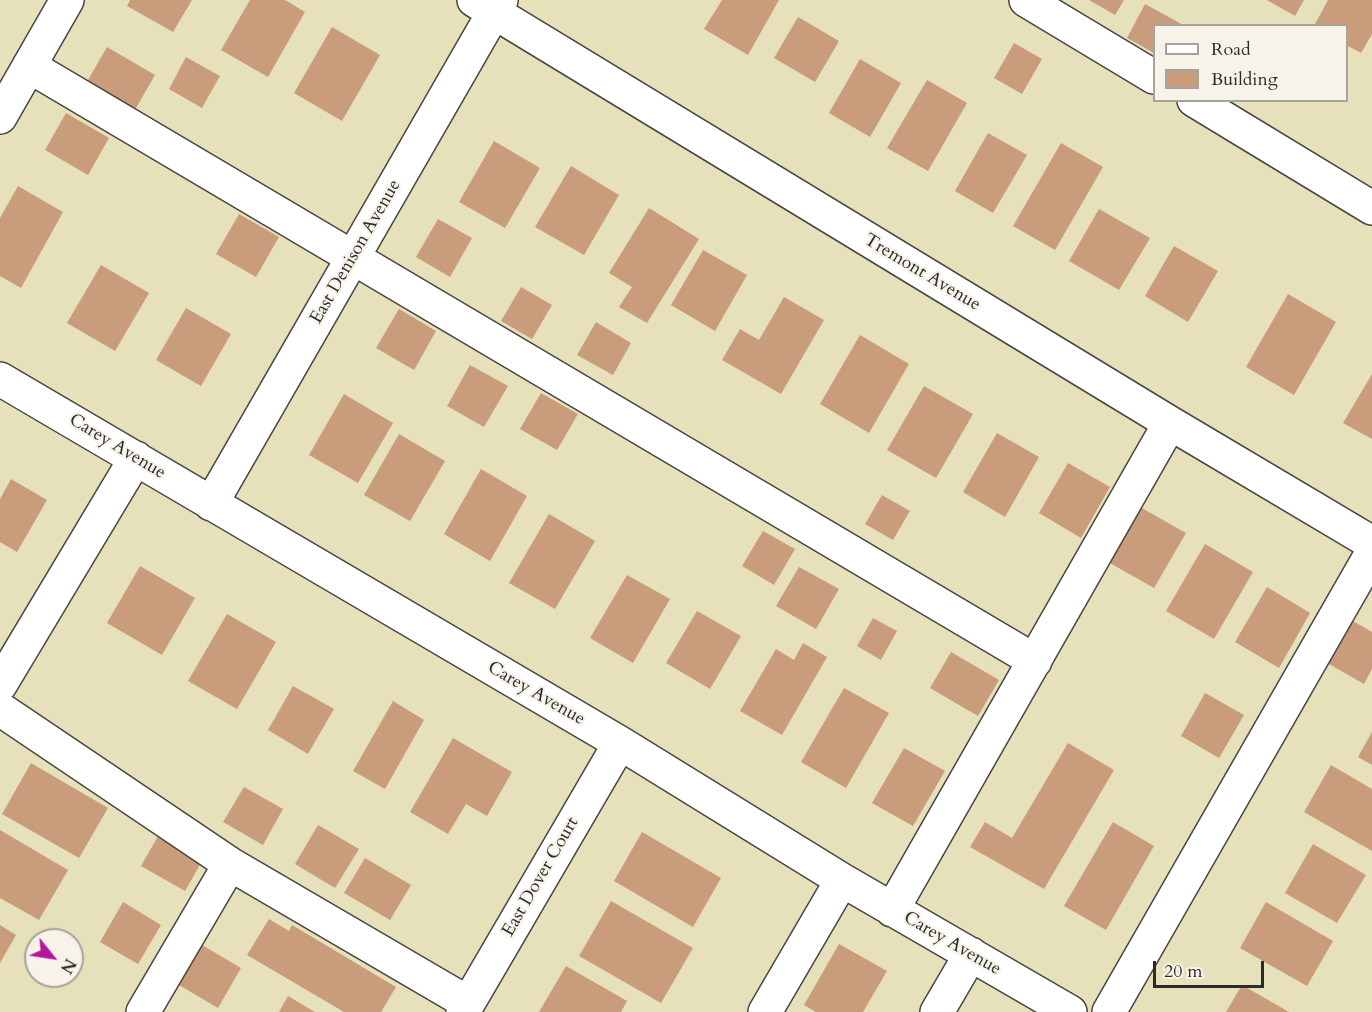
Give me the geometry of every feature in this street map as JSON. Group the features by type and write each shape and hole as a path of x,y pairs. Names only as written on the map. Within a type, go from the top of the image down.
{"street":[{"path":"0,117 67,0"},
{"path":"1026,0 1153,76"},
{"name":"East Denison Avenue","path":"211,504 352,257 489,4"},
{"name":"Tremont Avenue","path":"489,4 1170,423 1372,543"},
{"path":"29,66 1035,661"},
{"path":"1197,102 1372,208"},
{"name":"Carey Avenue","path":"0,379 620,743 892,910 1070,1012"},
{"path":"892,910 1170,423"},
{"path":"0,685 136,458"},
{"path":"1109,1012 1372,553"},
{"path":"0,709 230,864 466,1007"},
{"name":"East Dover Court","path":"466,1007 620,743"},
{"path":"143,1012 230,864"},
{"path":"765,1012 842,880"},
{"path":"937,1012 971,954"}],"building":[{"path":"130,0 192,0 173,32 127,6"},
{"path":"250,0 285,0 305,12 268,77 221,50"},
{"path":"722,0 779,0 748,55 704,29"},
{"path":"1089,0 1124,0 1115,15"},
{"path":"1267,0 1304,0 1295,16"},
{"path":"1328,0 1372,0 1372,34 1361,53 1348,46 1348,24 1315,24"},
{"path":"1145,4 1181,24 1153,24 1153,52 1127,38"},
{"path":"798,17 839,41 815,82 774,58"},
{"path":"332,27 380,55 342,121 294,93"},
{"path":"1014,43 1042,59 1022,94 994,78"},
{"path":"107,47 155,75 132,115 84,87"},
{"path":"186,57 220,76 202,108 169,89"},
{"path":"860,59 901,83 870,137 829,113"},
{"path":"927,80 967,103 928,171 887,148"},
{"path":"66,113 109,138 88,175 45,150"},
{"path":"988,133 1027,155 993,213 955,191"},
{"path":"494,141 540,168 505,228 459,202"},
{"path":"1061,143 1103,167 1055,250 1013,226"},
{"path":"571,166 619,195 584,255 535,227"},
{"path":"18,186 63,212 21,288 0,276 0,218"},
{"path":"649,208 699,239 647,323 619,307 632,287 609,273"},
{"path":"1099,209 1150,238 1119,290 1069,261"},
{"path":"239,214 279,237 256,277 216,254"},
{"path":"438,219 472,238 450,277 416,257"},
{"path":"1174,246 1218,271 1188,322 1145,296"},
{"path":"703,250 747,275 715,331 671,305"},
{"path":"101,265 149,293 115,351 67,323"},
{"path":"521,287 552,305 532,339 501,321"},
{"path":"1288,294 1336,322 1294,395 1246,367"},
{"path":"784,297 824,320 781,394 722,360 740,329 759,340"},
{"path":"186,308 231,334 201,386 156,360"},
{"path":"399,309 436,331 414,370 376,348"},
{"path":"596,322 631,343 613,375 577,355"},
{"path":"860,335 909,364 869,433 820,404"},
{"path":"470,365 508,386 484,427 447,406"},
{"path":"1372,374 1372,439 1343,423"},
{"path":"924,386 973,414 936,478 887,450"},
{"path":"541,393 578,414 557,450 520,429"},
{"path":"344,394 393,423 358,483 309,455"},
{"path":"997,433 1039,457 1005,517 963,492"},
{"path":"399,434 445,461 410,521 364,495"},
{"path":"1068,463 1110,487 1081,538 1039,513"},
{"path":"481,469 527,496 490,561 444,534"},
{"path":"11,479 47,500 17,552 0,542 0,499"},
{"path":"882,495 910,511 893,540 865,524"},
{"path":"1140,507 1186,533 1154,588 1108,562"},
{"path":"549,514 595,541 555,609 509,583"},
{"path":"763,531 795,549 774,585 742,566"},
{"path":"1205,544 1253,572 1214,639 1166,611"},
{"path":"140,566 195,598 162,655 107,623"},
{"path":"799,567 839,589 816,629 776,606"},
{"path":"627,575 670,599 633,663 590,638"},
{"path":"1267,587 1310,613 1279,668 1235,642"},
{"path":"697,611 741,636 710,689 666,663"},
{"path":"227,614 276,642 237,709 188,681"},
{"path":"1346,617 1372,632 1372,669 1364,684 1322,660"},
{"path":"873,618 897,631 881,660 857,646"},
{"path":"803,643 827,657 782,735 740,711 776,649 794,660"},
{"path":"951,652 999,680 978,716 930,688"},
{"path":"293,686 334,709 308,754 268,730"},
{"path":"844,688 889,713 846,788 801,762"},
{"path":"1205,693 1244,715 1219,758 1181,736"},
{"path":"393,701 424,720 385,789 353,771"},
{"path":"1372,732 1372,765 1358,757"},
{"path":"453,738 512,772 487,816 466,804 448,834 410,812"},
{"path":"1068,743 1114,770 1044,889 970,847 985,822 1012,838"},
{"path":"904,748 945,771 913,826 872,803"},
{"path":"31,763 108,808 79,858 2,814"},
{"path":"1331,765 1372,789 1372,851 1304,812"},
{"path":"244,787 283,809 263,845 223,822"},
{"path":"1113,822 1154,846 1106,930 1064,906"},
{"path":"318,825 359,849 335,888 295,864"},
{"path":"162,829 206,854 185,891 141,866"},
{"path":"0,830 68,870 39,920 0,898"},
{"path":"642,832 721,878 693,927 614,881"},
{"path":"1313,844 1366,875 1337,923 1285,893"},
{"path":"365,858 411,885 390,920 344,893"},
{"path":"611,901 693,948 661,1003 579,956"},
{"path":"123,902 161,925 138,964 100,942"},
{"path":"1266,902 1333,941 1307,986 1240,948"},
{"path":"269,919 289,931 292,925 396,987 381,1012 344,1012 247,955"},
{"path":"0,925 16,935 0,963"},
{"path":"839,944 887,971 863,1012 816,1012 804,1005"},
{"path":"202,945 241,968 218,1008 179,985"},
{"path":"566,966 627,1001 621,1012 539,1012"},
{"path":"1242,985 1289,1012 1226,1012"},
{"path":"288,996 315,1012 279,1012"}]}
